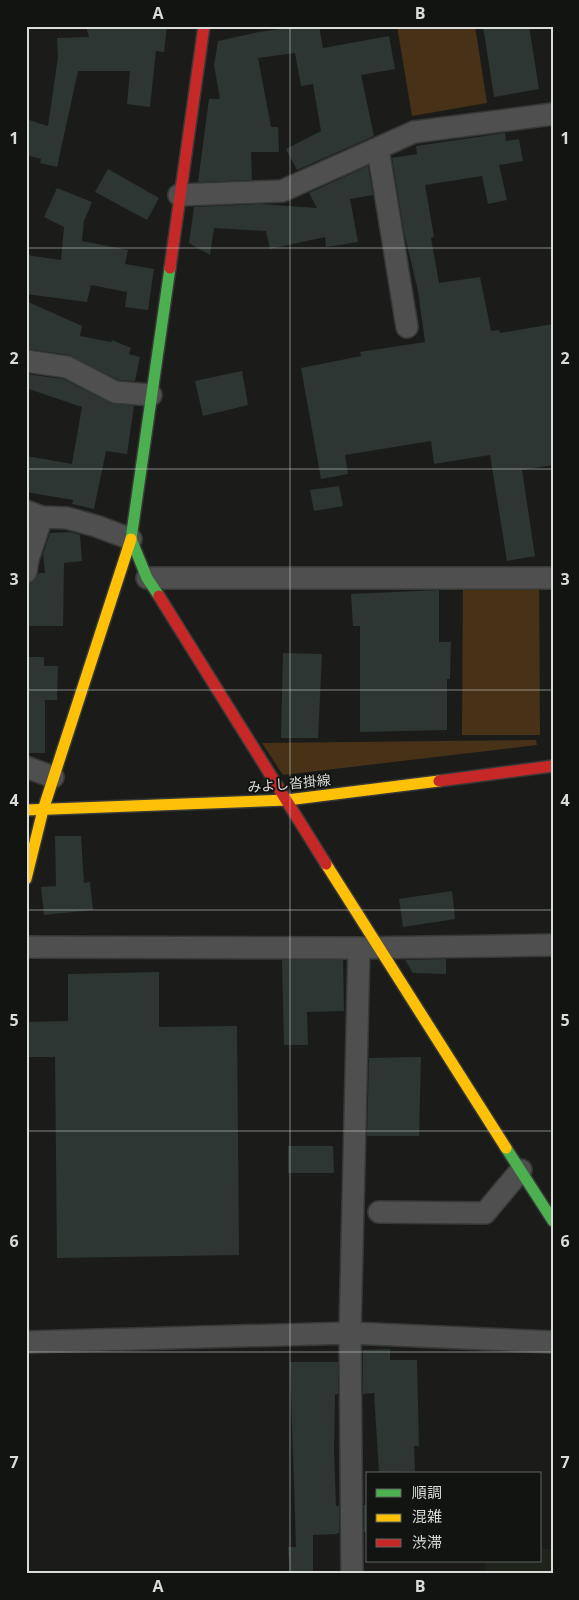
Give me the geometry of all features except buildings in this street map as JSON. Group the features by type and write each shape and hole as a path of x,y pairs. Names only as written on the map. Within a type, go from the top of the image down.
{"street":[{"path":"26,879 53,777 131,539 204,26"},
{"path":"179,195 282,191 414,132 553,114"},
{"path":"378,149 407,327"},
{"path":"26,361 67,366 115,392 151,395"},
{"path":"26,572 34,514 67,518 131,539 147,578 287,800 368,947 521,1170 553,1221"},
{"path":"147,578 553,578"},
{"name":"みよし沓掛線","path":"26,810 287,800 553,766"},
{"path":"26,767 53,777"},
{"path":"26,947 553,945"},
{"path":"352,1574 350,1333 368,947"},
{"path":"378,1212 485,1213 521,1170"},
{"path":"26,1342 350,1333 553,1342"}],"shaded area":[{"path":"397,26 475,26 487,103 412,116"},
{"path":"463,581 539,582 540,735 462,735"},
{"path":"536,740 537,745 283,775 262,743"},
{"path":"542,1549 553,1549 553,1574 485,1574 485,1562 542,1562"}],"traffic: fast":[{"path":"159,596 147,578 131,539 170,268"},
{"path":"506,1148 553,1221"}],"traffic: slow":[{"path":"26,879 43,810 131,539"},
{"path":"26,810 287,800 439,781"},
{"path":"326,864 506,1148"}],"traffic: jam":[{"path":"170,268 204,26"},
{"path":"159,596 326,864"},
{"path":"439,781 553,766"}]}
